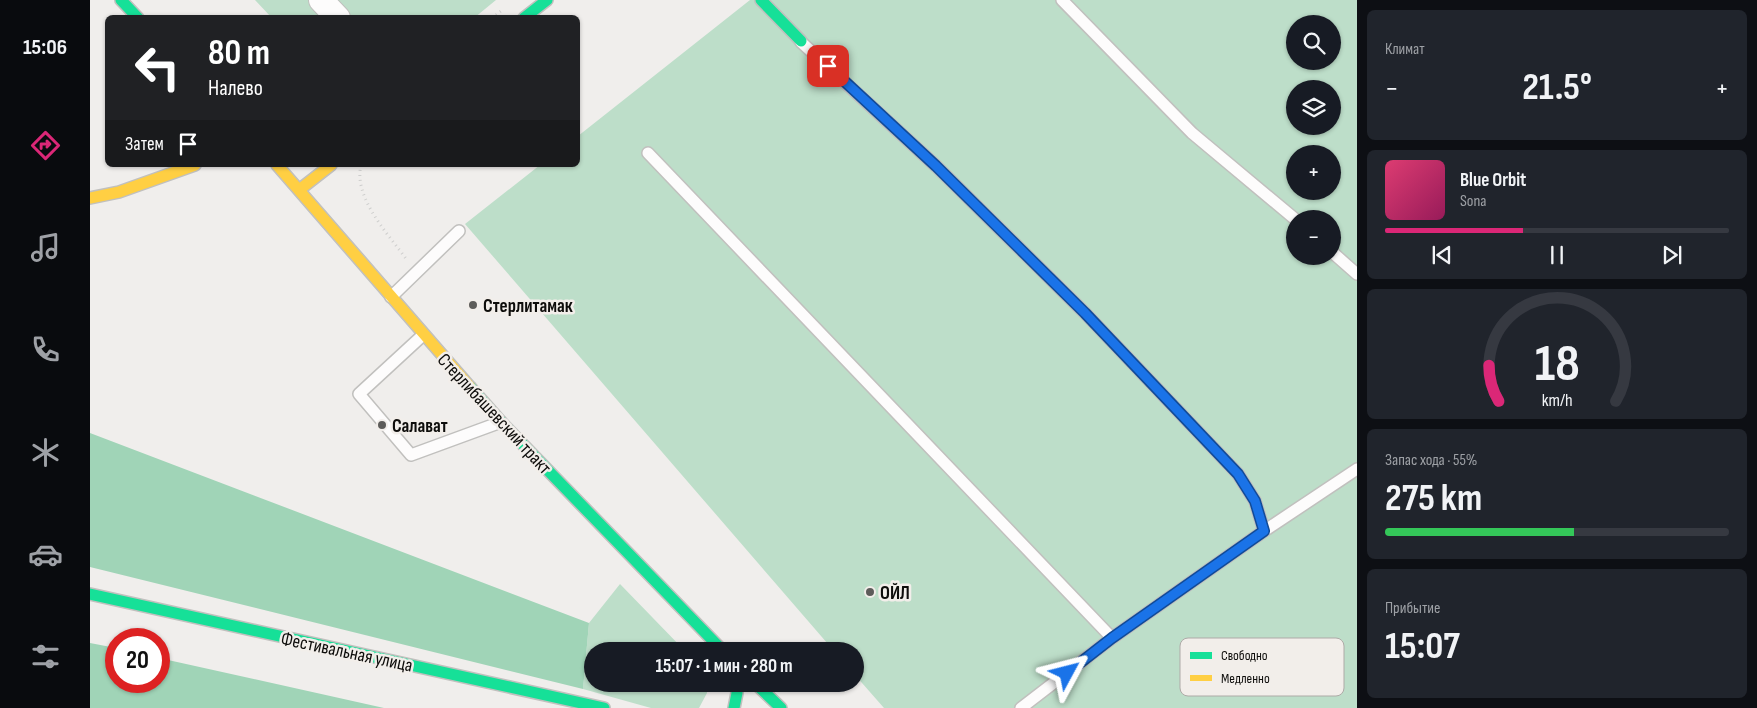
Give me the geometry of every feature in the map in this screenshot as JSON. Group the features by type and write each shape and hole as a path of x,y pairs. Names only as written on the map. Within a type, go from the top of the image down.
{"main road":[{"path":"121,0 135,15"},
{"path":"528,15 547,0"},
{"path":"761,0 800,41"},
{"path":"90,198 119,192 189,167"},
{"name":"Стерлибашевский тракт","path":"279,167 423,335 501,422 714,642"},
{"path":"299,190 328,167"},
{"name":"Фестивальная улица","path":"90,594 604,708"},
{"path":"734,708 737,692"},
{"path":"764,692 781,708"}],"street":[{"path":"321,0 335,15"}],"lane":[{"path":"1062,0 1192,133 1286,211"},
{"path":"800,41 936,166 1132,362 1238,474 1255,501 1264,531"},
{"path":"648,153 1112,638"},
{"path":"391,297 459,231"},
{"path":"1341,260 1357,274"},
{"path":"423,335 360,394 411,455 501,422"},
{"path":"1021,708 1112,638 1357,468"}],"path":[{"path":"360,167 360,186 368,206 409,264 417,272"}],"green space":[{"path":"255,0 496,0 478,15 269,15"},
{"path":"750,0 1357,0 1357,708 884,708 864,685 864,642 826,642 465,224 537,167 580,167 580,134"},
{"path":"90,433 589,623 587,642 584,642 583,689 90,567"},
{"path":"620,584 676,642 587,642 589,623"},
{"path":"90,643 105,646 105,693 170,693 170,660 384,708 90,708"},
{"path":"594,692 707,692 699,708 651,708"}],"traffic: fast":[{"path":"121,0 135,15"},
{"path":"528,15 547,0"},
{"path":"761,0 801,41"},
{"path":"470,387 501,422 714,642"},
{"path":"90,594 604,708"},
{"path":"734,708 737,692"},
{"path":"764,692 781,708"}],"traffic: slow":[{"path":"90,198 119,192 189,167"},
{"path":"279,167 470,387"},
{"path":"299,190 328,167"}],"place":[{"name":"Стерлитамак","path":"473,305"},
{"name":"Салават","path":"382,425"},
{"name":"ОЙЛ","path":"870,592"}],"route":[{"path":"828,66 936,166 1085,313 1238,474 1255,501 1264,531 1112,638 1067,673"}]}
